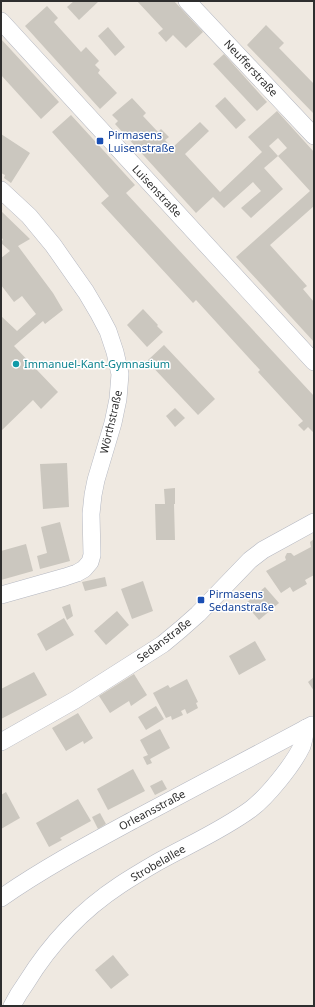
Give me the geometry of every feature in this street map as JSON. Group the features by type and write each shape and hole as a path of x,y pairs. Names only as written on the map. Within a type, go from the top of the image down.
{"street":[{"name":"Neufferstraße","path":"187,1 314,136"},
{"name":"Luisenstraße","path":"1,20 314,362"},
{"name":"Wörthstraße","path":"1,190 29,216 53,245 79,282 106,326 112,342 120,374 118,399 113,423 93,495 91,514 92,555 90,562 84,569 77,573 1,595"},
{"name":"Sedanstraße","path":"1,742 75,700 163,644 198,614 250,560 263,550 314,522"},
{"name":"Orleansstraße","path":"1,898 26,881 70,855 310,726"},
{"name":"Strobelallee","path":"12,1006 36,966 58,938 84,912 119,886 155,863 205,838 237,819 252,808 273,786 293,761 310,726"}],"building":[{"path":"74,1 99,1 79,20 67,7"},
{"path":"137,1 174,1 203,32 186,48 173,35 166,42 158,33 163,29"},
{"path":"47,6 58,18 54,22 81,52 86,47 99,61 95,65 100,70 98,73 117,93 100,109 25,26"},
{"path":"266,25 284,43 279,48 314,84 314,114 247,45"},
{"path":"108,27 125,47 115,56 98,36"},
{"path":"1,39 59,102 41,119 1,75"},
{"path":"224,54 267,102 257,111 213,64"},
{"path":"225,97 246,120 236,129 215,106"},
{"path":"132,98 146,113 143,116 158,132 161,129 169,137 165,140 172,148 200,122 209,131 185,154 220,192 262,152 248,137 277,111 314,152 314,206 270,245 307,286 303,289 314,302 314,342 236,257 310,191 278,156 264,168 283,189 251,218 241,208 261,191 253,182 224,208 213,197 196,213 115,124 118,121 112,115","holes":["278,138 287,148 278,156 269,146"]},
{"path":"71,115 135,185 126,193 314,396 314,433 308,427 304,431 298,425 303,421 258,372 260,370 196,300 193,303 101,203 109,196 52,132"},
{"path":"1,134 30,153 11,183 4,178 5,175 1,173"},
{"name":"Immanuel-Kant-Gymnasium","path":"1,211 30,239 18,246 53,293 63,310 45,324 43,321 14,346 58,392 41,409 33,400 1,431 1,316 17,331 36,314 22,296 14,302 1,285 1,258 10,251 1,243 3,239 1,238"},
{"path":"143,309 163,332 147,347 127,325"},
{"path":"164,345 215,399 198,415 147,361"},
{"path":"175,408 185,418 175,427 166,416"},
{"path":"67,463 69,507 43,509 40,464"},
{"path":"175,488 175,540 156,540 155,504 165,504 164,489"},
{"path":"60,522 70,561 40,569 37,556 47,553 41,527"},
{"path":"314,539 314,575 305,580 307,584 293,592 290,587 281,593 266,571 286,560 285,557 287,553 291,553 294,556 311,547 310,542"},
{"path":"26,544 33,571 1,580 1,551"},
{"path":"105,577 107,586 85,591 82,582"},
{"path":"143,581 153,611 132,619 121,589"},
{"path":"265,587 279,603 259,620 245,604"},
{"path":"70,604 73,616 67,620 62,607"},
{"path":"117,611 129,625 106,645 94,631"},
{"path":"64,618 74,635 46,651 37,634"},
{"path":"255,641 266,660 239,675 229,656"},
{"path":"34,672 47,695 1,719 1,689"},
{"path":"134,674 147,695 131,706 129,701 110,713 99,696"},
{"path":"314,677 314,691 308,682"},
{"path":"187,679 198,702 196,703 198,708 187,714 185,709 181,711 183,715 172,720 171,716 166,718 153,693 168,685 170,688"},
{"path":"156,706 164,719 146,730 138,717"},
{"path":"78,713 93,738 84,744 83,741 66,751 52,728"},
{"path":"160,729 170,748 150,759 152,763 147,765 143,757 148,755 140,740"},
{"path":"133,769 145,791 108,810 97,789"},
{"path":"162,780 167,789 155,795 150,786"},
{"path":"6,792 20,818 1,829 1,795"},
{"path":"78,799 91,821 60,838 62,840 49,847 36,823"},
{"path":"100,813 106,824 98,829 92,817"},
{"path":"113,955 129,975 111,989 95,970"}],"place":[{"name":"Pirmasens Luisenstraße","path":"100,141"},
{"name":"Immanuel-Kant-Gymnasium","path":"16,364"},
{"name":"Pirmasens Sedanstraße","path":"201,600"}]}
